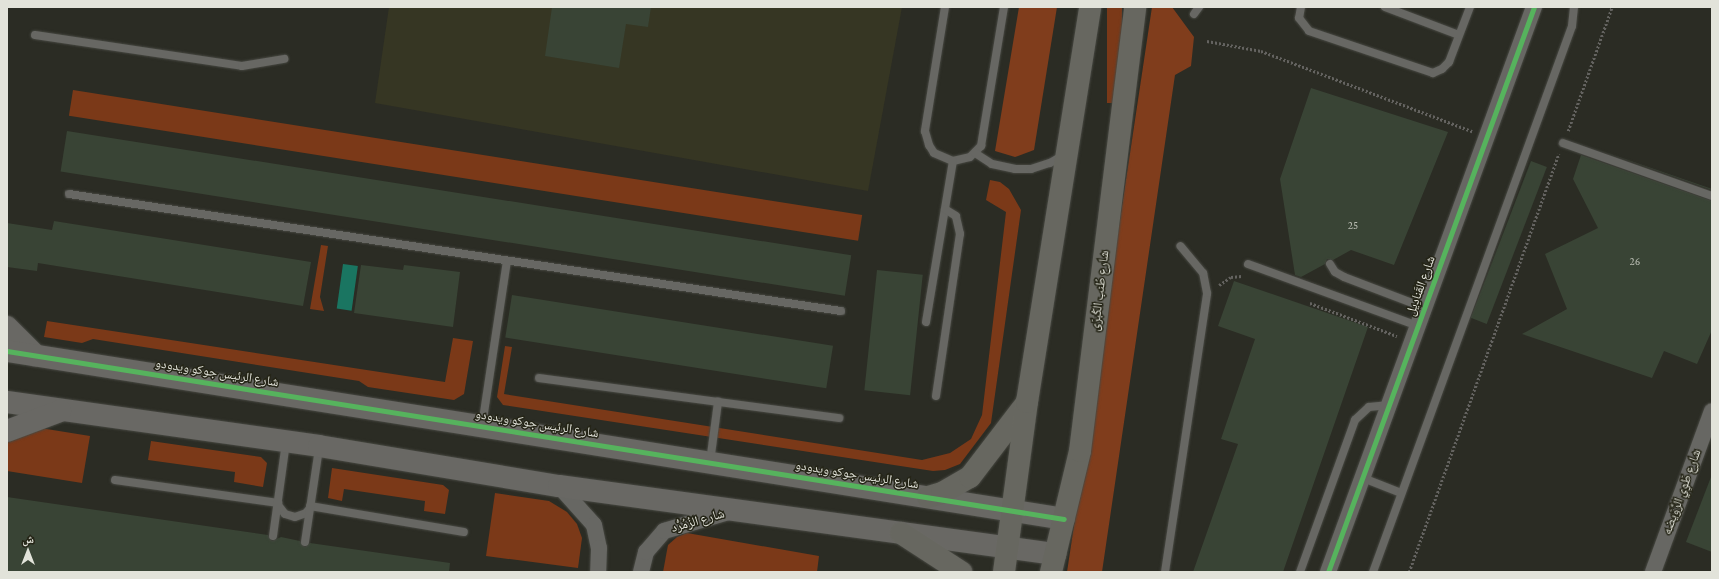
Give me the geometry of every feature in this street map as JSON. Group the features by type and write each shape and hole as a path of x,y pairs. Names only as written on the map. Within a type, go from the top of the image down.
{"main road":[{"path":"1004,572 1027,402 1090,7"},
{"name":"شارع طُنب الكُبرَى","path":"1053,563 1080,451 1135,7"},
{"path":"928,497 947,490 970,476 1027,402"},
{"path":"901,533 961,572"}],"street":[{"name":"شارع القَنادِيل","path":"1328,572 1487,136 1531,8"},
{"path":"7,328 35,355"},
{"name":"شارع الرئيس جوكو ويدودو","path":"7,350 1064,519"},
{"path":"7,402 319,446 560,486 1007,548 1053,563"},
{"path":"7,431 63,410"},
{"name":"شارع طَوِي الرِّوَيضه","path":"1653,572 1712,411"},
{"path":"560,486 594,525 600,548 598,572"},
{"name":"شارع الزُمُرُّد","path":"641,572 646,552 654,540 664,531 734,511"}],"lane":[{"path":"945,7 925,131 929,145 934,153 953,161 965,159 975,153 984,136 1004,7"},
{"path":"1302,7 1299,18 1309,30 1428,73 1438,72 1446,66 1470,7"},
{"path":"1385,7 1459,35"},
{"path":"1373,572 1572,26 1574,7"},
{"path":"34,36 242,66 284,60"},
{"path":"1563,143 1712,196"},
{"path":"975,153 992,164 1015,169 1031,169 1050,163 1066,153"},
{"path":"926,322 953,161"},
{"path":"69,194 841,311"},
{"path":"936,396 960,234 956,216 945,209"},
{"path":"1165,572 1207,293 1203,273 1180,246"},
{"path":"482,426 507,261"},
{"path":"1248,264 1418,326"},
{"path":"1330,264 1335,272 1344,277 1425,308"},
{"path":"539,378 839,418"},
{"path":"710,462 718,402"},
{"path":"1300,572 1355,420 1369,407 1389,406"},
{"path":"273,536 287,442"},
{"path":"305,542 319,446"},
{"path":"1363,478 1401,492"},
{"path":"114,480 278,504 285,514 295,517 306,513 310,507"},
{"path":"310,507 464,532"}],"path":[{"path":"1409,572 1612,7"},
{"path":"1207,41 1261,51 1487,136"},
{"path":"1207,293 1231,277 1241,276 1248,279"},
{"path":"1308,302 1412,342"}],"shaded area":[{"path":"389,7 902,7 868,191 375,103"},
{"path":"1019,7 1057,7 1034,150 1015,157 995,151"},
{"path":"1107,7 1122,7 1122,103 1107,103"},
{"path":"1152,7 1172,7 1194,37 1191,66 1175,75 1102,572 1067,572"},
{"path":"73,90 862,215 858,241 69,116"},
{"path":"990,180 1000,182 1009,189 1021,210 991,423 960,464 945,470 933,471 503,405 497,397 505,346 512,347 504,394 922,460 950,453 971,439 982,415 1006,212 986,200"},
{"path":"321,245 328,246 320,297 324,311 310,309"},
{"path":"343,264 358,266 352,311 337,309"},
{"path":"47,321 445,382 453,338 473,341 464,394 454,400 368,387 359,381 93,339 82,343 44,337"},
{"path":"28,426 90,436 82,483 7,471 7,439"},
{"path":"151,441 261,457 267,463 263,487 234,482 235,472 148,460"},
{"path":"332,468 443,485 449,490 445,514 424,511 425,501 344,489 342,501 328,498"},
{"path":"495,493 549,501 567,512 577,524 582,538 578,568 486,556"},
{"path":"687,533 819,556 817,572 663,572 668,545 677,537"}],"building":[{"path":"552,7 651,7 648,27 626,24 619,68 545,56"},
{"path":"1311,88 1448,132 1394,265 1351,250 1333,260 1327,259 1325,264 1301,277 1295,275 1280,179"},
{"path":"67,131 851,255 845,296 61,171"},
{"path":"1596,149 1712,189 1712,190"},
{"path":"1581,155 1712,201 1712,330 1697,364 1664,351 1652,378 1522,334 1567,309 1545,254 1598,228 1573,179"},
{"path":"1531,161 1547,167 1487,324 1471,318"},
{"path":"54,221 311,262 303,306 38,263 37,271 7,267 7,223 52,230"},
{"path":"361,265 403,270 404,265 460,272 453,327 354,313"},
{"path":"877,270 923,275 910,395 864,390"},
{"path":"1234,281 1368,327 1283,572 1193,572 1238,444 1221,439 1255,339 1218,326"},
{"path":"512,295 833,346 826,388 505,337"},
{"path":"1712,477 1712,552 1686,542"},
{"path":"7,497 268,535 272,541 281,537 300,541 305,547 310,543 450,563 449,572 7,572"}],"cycle path":[{"path":"1328,572 1534,7"},
{"path":"7,351 1064,519"}]}
